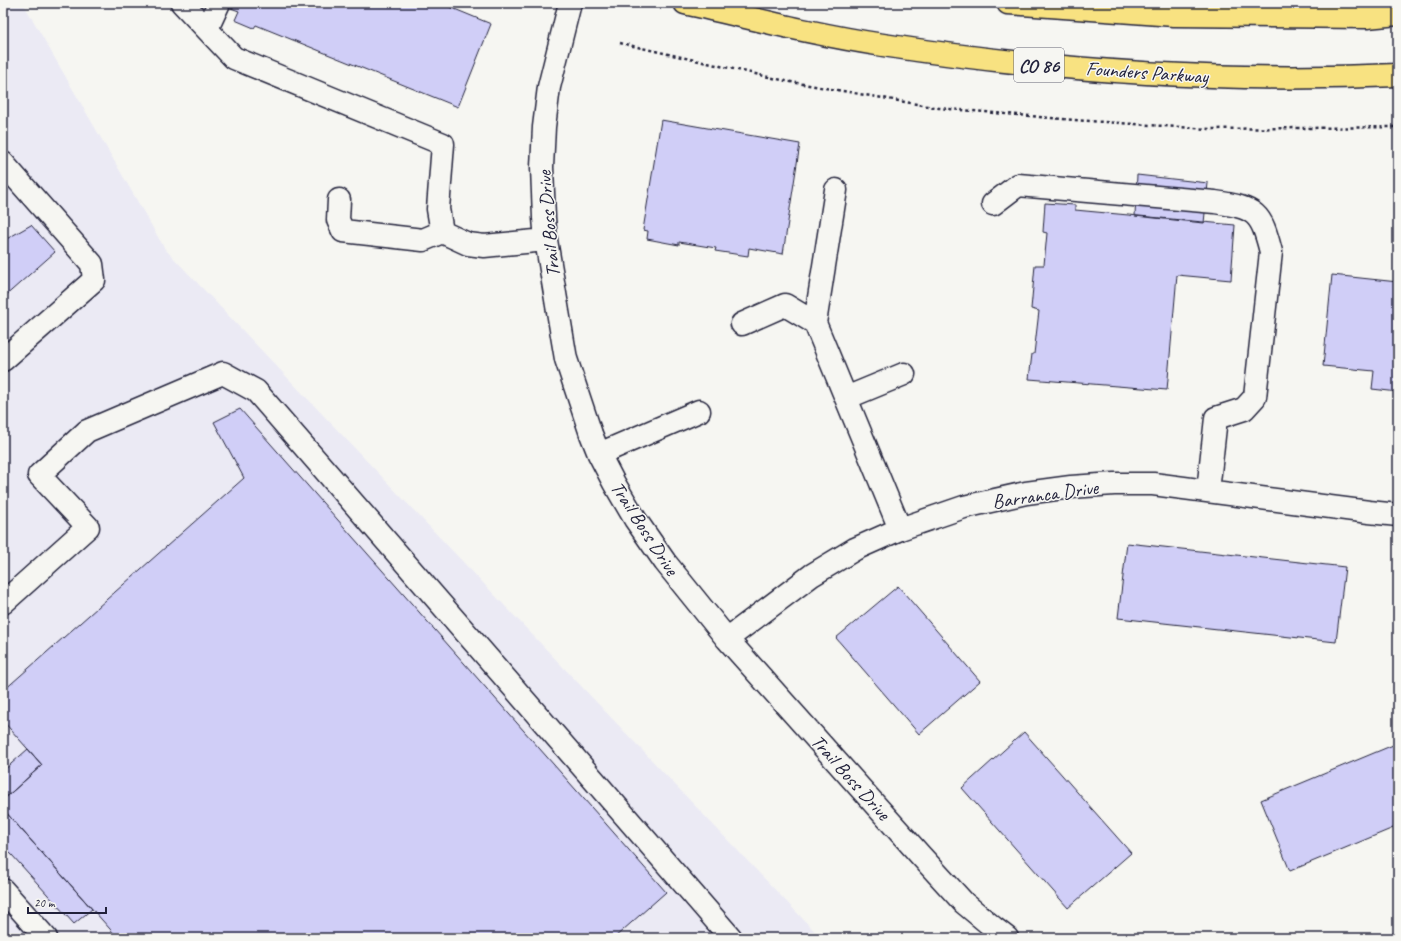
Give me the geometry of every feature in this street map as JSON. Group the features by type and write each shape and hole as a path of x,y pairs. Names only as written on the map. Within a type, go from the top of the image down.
{"highway":[{"name":"Founders Parkway","path":"685,3 795,29 882,45 1016,63 1215,77 1355,78 1398,75"},
{"path":"1008,3 1174,15 1367,17 1398,14"}],"street":[{"path":"207,29 219,3"},
{"name":"Trail Boss Drive","path":"570,3 549,87 544,127 542,167 544,218 546,240 566,359 599,454 635,518 664,562 727,639 964,903 1007,938"},
{"path":"188,6 234,58 443,144 438,209 442,232"},
{"path":"3,163 92,264 94,280 3,360"},
{"path":"993,204 1018,185 1215,202 1238,206 1258,216 1266,230 1271,252 1255,397 1244,409 1216,418 1208,490"},
{"path":"836,190 815,323 900,529"},
{"path":"339,200 338,220 343,231 423,240 442,232 468,244 484,246 546,240"},
{"path":"742,324 785,306 815,323"},
{"path":"3,603 88,527 39,475 87,431 223,373 256,392 731,938"},
{"path":"846,398 904,374"},
{"path":"599,454 698,411"},
{"name":"Barranca Drive","path":"727,639 812,575 855,549 900,529 964,507 1026,492 1114,484 1153,484 1398,515"},
{"path":"3,890 46,938"}],"path":[{"path":"620,43 786,81 939,108 1074,120 1208,129 1398,127"}],"shaded area":[{"path":"3,3 23,3 165,249 821,938 3,938"}],"building":[{"path":"230,3 440,3 491,24 458,107 256,25 254,28 235,20 239,11 228,7"},
{"path":"661,120 800,144 783,254 749,248 748,256 715,251 716,248 679,242 679,245 647,239 648,231 643,230"},
{"path":"1137,175 1208,183 1204,223 1135,216"},
{"path":"1045,203 1075,205 1075,210 1235,225 1231,280 1177,275 1167,390 1029,379 1032,354 1034,354 1039,311 1031,309 1035,265 1044,265 1047,233 1043,232"},
{"path":"31,225 55,252 3,298 3,241"},
{"path":"1332,275 1398,282 1398,392 1372,389 1374,371 1323,366"},
{"path":"240,409 666,892 614,938 118,938 3,809 3,800 42,765 3,721 3,691 244,478 214,422"},
{"path":"1127,543 1345,567 1336,642 1118,618"},
{"path":"898,586 980,681 919,734 836,638"},
{"path":"1024,732 1131,853 1068,908 962,788"},
{"path":"1398,743 1398,826 1290,871 1261,800"},
{"path":"28,749 42,765 3,800 3,771"},
{"path":"3,809 92,909 74,924 3,845"}]}
